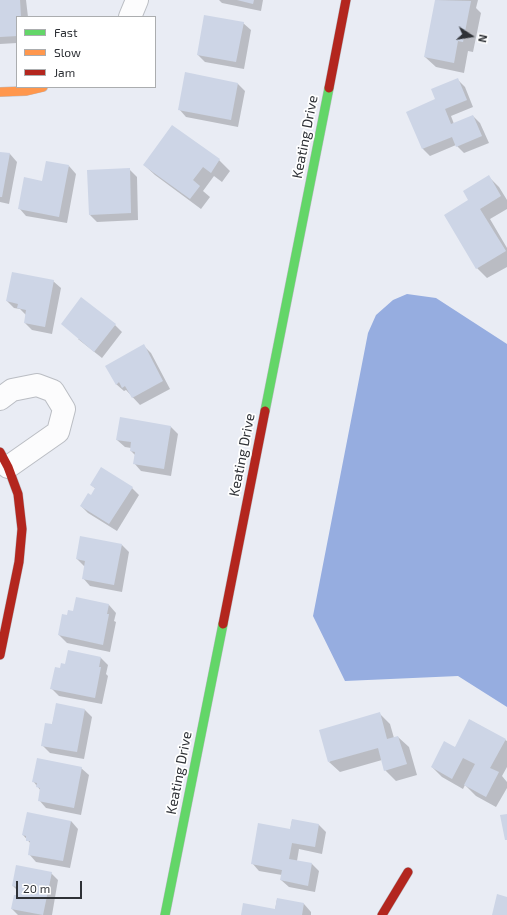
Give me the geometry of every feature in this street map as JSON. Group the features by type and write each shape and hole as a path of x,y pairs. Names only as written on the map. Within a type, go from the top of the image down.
{"street":[{"path":"130,16 137,0"},
{"name":"Keating Drive","path":"165,915 346,0"},
{"path":"0,92 26,91 39,88"},
{"path":"0,399 12,390 37,385 53,391 64,409 58,432 4,459 18,494 22,529 19,562 0,655"},
{"path":"382,915 408,872"}],"water":[{"path":"407,294 436,298 507,344 507,707 458,676 345,681 313,616 368,333 376,315 393,300"}],"building":[{"path":"0,0 20,0 21,16 16,16 16,36 0,37"},
{"path":"237,0 254,0 253,4"},
{"path":"435,0 471,1 463,42 458,41 454,63 424,57"},
{"path":"204,15 244,22 236,62 197,55"},
{"path":"185,72 238,83 231,120 178,110"},
{"path":"458,78 467,100 445,109 451,124 473,115 482,136 456,147 452,137 422,149 406,112 435,99 431,89"},
{"path":"172,125 220,159 211,173 203,167 193,180 200,186 190,199 143,165"},
{"path":"0,152 10,153 2,197 0,197"},
{"path":"46,161 69,165 59,217 18,209 24,177 42,181"},
{"path":"130,168 131,213 89,215 87,170"},
{"path":"489,175 501,196 480,209 506,251 476,269 444,215 468,200 463,191"},
{"path":"12,272 54,280 45,327 24,323 26,310 17,308 18,304 6,301"},
{"path":"81,297 116,324 94,352 61,324"},
{"path":"144,344 163,381 132,398 125,386 122,388 119,382 116,385 105,366"},
{"path":"120,417 171,426 164,469 133,464 135,452 130,451 131,442 116,440"},
{"path":"101,467 133,487 109,524 80,506 88,493 91,495 95,488 90,485"},
{"path":"80,536 122,544 114,585 82,579 85,561 76,559"},
{"path":"76,597 109,604 107,614 109,614 103,645 58,635 62,614 67,615 68,610 73,611"},
{"path":"68,650 101,657 99,667 101,667 95,698 50,689 55,667 60,668 61,663 65,664"},
{"path":"56,703 85,709 77,752 41,746 45,723 52,724"},
{"path":"380,712 387,739 398,736 407,764 384,771 378,748 328,762 319,730"},
{"path":"469,719 506,739 490,768 499,772 486,797 464,785 475,764 463,758 452,779 431,767 444,741 455,747"},
{"path":"37,758 82,767 74,808 38,801 40,788 36,787 37,783 32,782"},
{"path":"27,812 71,821 63,861 28,855 30,841 26,841 26,836 22,835"},
{"path":"507,814 507,840 505,840 500,815"},
{"path":"292,819 319,824 315,847 292,843 289,859 312,863 308,886 280,880 282,870 251,864 258,823 290,829"},
{"path":"16,865 52,872 43,915 11,909 14,895 16,895 18,887 12,886"},
{"path":"497,894 507,897 507,915 492,915"},
{"path":"277,898 304,903 302,915 241,915 243,903 275,909"}],"traffic: fast":[{"path":"265,411 329,88"},
{"path":"165,915 223,624"}],"traffic: slow":[{"path":"0,92 26,91 39,88"}],"traffic: jam":[{"path":"329,88 346,0"},
{"path":"223,624 265,411"},
{"path":"0,452 8,467 18,494 22,529 19,562 0,655"},
{"path":"382,915 408,872"}]}
